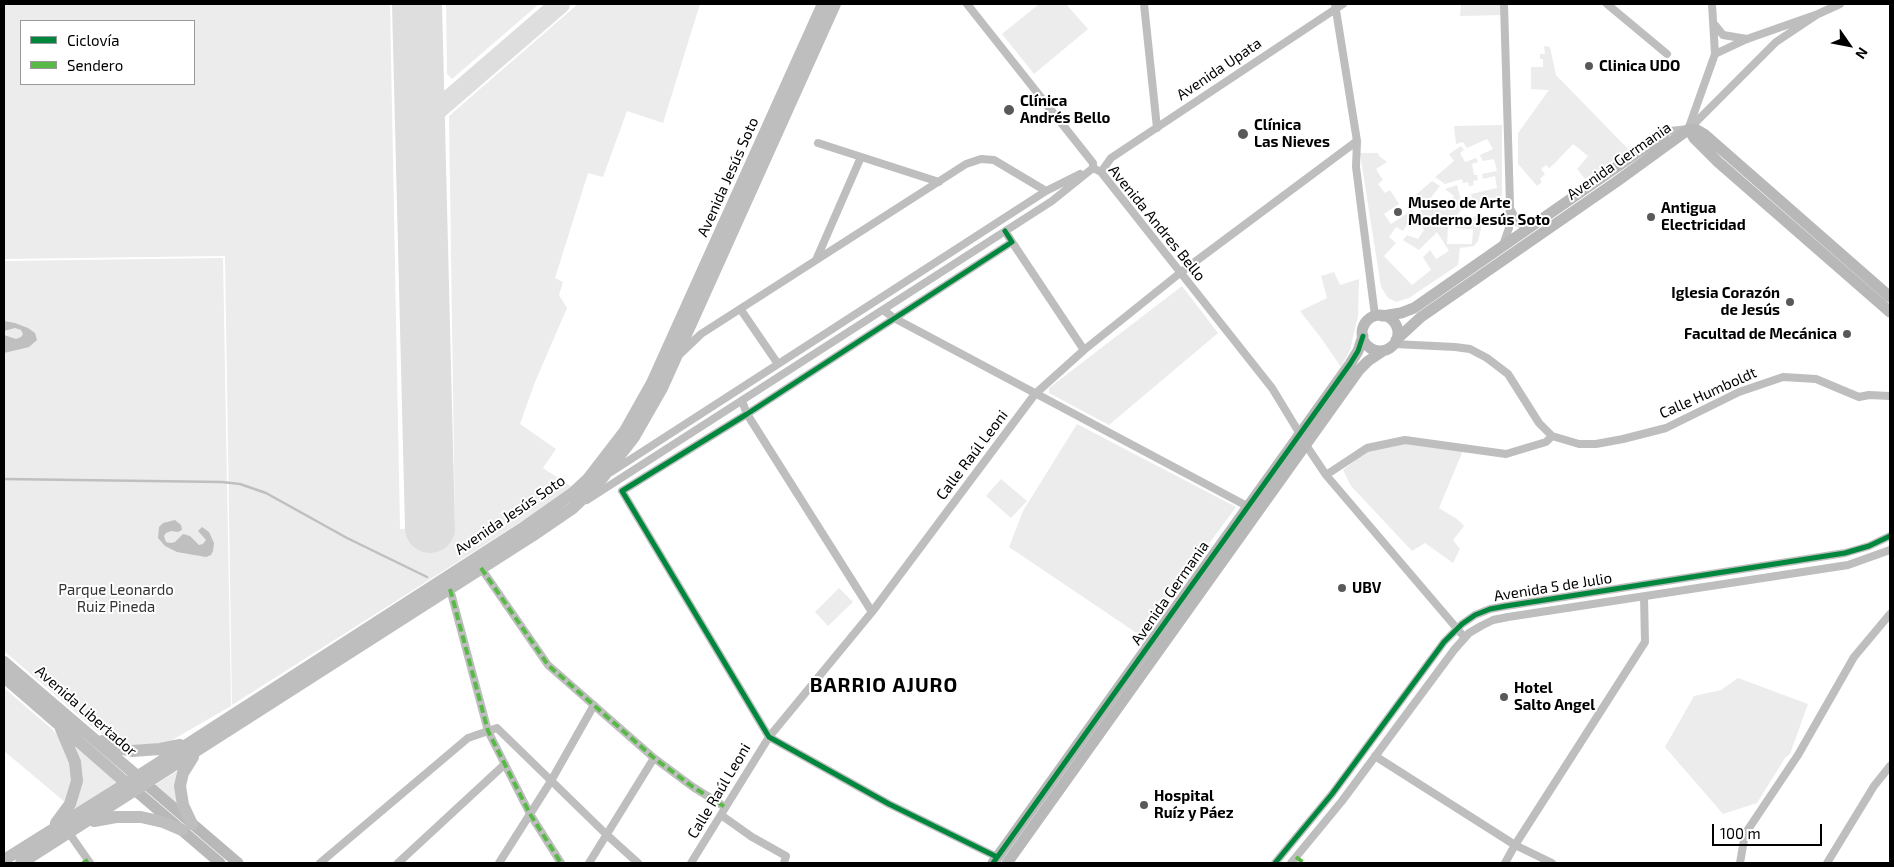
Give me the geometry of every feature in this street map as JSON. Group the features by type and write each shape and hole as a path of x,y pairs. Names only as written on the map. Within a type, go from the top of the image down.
{"main road":[{"name":"Avenida Jesús Soto","path":"137,784 526,526 579,488 615,446 649,390 823,4"},
{"name":"Avenida Jesús Soto","path":"196,746 450,589 572,508 586,497 605,476 647,416 676,357 835,4"},
{"name":"Avenida Libertador","path":"4,662 87,733 137,784"},
{"name":"Avenida Libertador","path":"4,677 57,723 137,784"},
{"path":"48,831 66,811 74,796 77,782 77,769 73,754 57,723"},
{"path":"85,823 116,817 141,817 187,827 180,786 196,746 132,751 112,746 87,733"},
{"path":"21,863 85,823 137,784"},
{"path":"4,860 48,831 137,784"}],"street":[{"name":"Avenida Andres Bello","path":"967,4 1272,388 1326,475 1464,638"},
{"path":"1144,4 1157,128"},
{"name":"Avenida Upata","path":"1096,168 1335,6 1343,4"},
{"path":"1502,247 1507,238 1509,228 1510,204 1504,4"},
{"path":"1607,4 1667,54"},
{"path":"1712,4 1715,54 1689,129 1694,138 1718,162 1890,312"},
{"path":"1715,54 1747,39 1818,14 1840,4"},
{"path":"1335,6 1356,141 1356,167 1379,316"},
{"path":"1689,129 1776,42 1818,14"},
{"path":"1714,23 1723,35 1747,39"},
{"path":"1664,134 1670,130 1689,129 1698,130 1704,134 1890,296"},
{"name":"Avenida Germania","path":"1395,342 1421,317 1689,129"},
{"name":"Avenida Germania","path":"1379,316 1400,313 1414,308 1664,134"},
{"name":"Calle Raúl Leoni","path":"691,863 768,737 872,612 1035,394 1084,350 1180,273 1356,141"},
{"path":"818,143 939,182"},
{"path":"816,261 861,156"},
{"path":"676,357 701,334 966,164 981,159 994,160 1046,191"},
{"path":"579,488 605,476 1046,191 1096,168"},
{"path":"572,508 603,491 1005,232 1052,201 1096,168"},
{"path":"1510,204 1516,222 1530,228"},
{"path":"1005,232 1084,350"},
{"path":"999,861 824,769 768,737 622,491 746,414 1012,242"},
{"path":"741,310 778,364"},
{"path":"883,310 894,318 1035,394 1248,506"},
{"path":"1326,475 1367,448 1405,440 1506,454 1546,442 1552,436 1539,423 1508,374 1488,358 1470,349 1395,342 1382,351 1369,347 1363,336 1366,323 1379,316 1391,319 1396,326 1395,342"},
{"name":"Avenida Germania","path":"999,861 1303,439 1355,357 1363,336"},
{"name":"Avenida Germania","path":"999,861 1248,506 1364,364 1382,351"},
{"name":"Calle Humboldt","path":"1552,436 1579,444 1596,444 1629,438 1666,428 1739,392 1783,377 1816,379 1859,397 1869,395 1890,396"},
{"path":"742,401 746,414 872,612"},
{"name":"Avenida 5 de Julio","path":"1275,863 1329,798 1411,686 1456,629 1468,619 1490,609 1831,556 1857,550 1890,536"},
{"name":"Avenida 5 de Julio","path":"1294,860 1342,801 1421,693 1464,638 1474,629 1493,620 1848,565 1890,550"},
{"path":"481,568 548,666 654,758 693,787 725,807"},
{"path":"450,589 488,731 530,814 561,863"},
{"path":"1505,863 1515,844 1645,642 1644,597"},
{"path":"1740,863 1745,834 1798,755 1854,657 1890,614"},
{"path":"499,863 594,705"},
{"path":"320,863 468,738 497,728 607,836 638,863"},
{"path":"1375,756 1515,844 1552,863"},
{"path":"589,863 654,758"},
{"path":"398,863 505,764"},
{"path":"1826,863 1874,786 1890,766"},
{"path":"137,784 187,827 238,863"},
{"path":"721,815 752,837 786,856 784,863"},
{"path":"187,827 220,863"},
{"path":"69,832 87,862"},
{"path":"1294,860 1304,863"}],"green space":[{"path":"4,4 390,4 400,529 455,527 449,116 578,4 700,4 663,123 627,111 603,177 588,173 555,278 563,282 559,295 567,308 535,382 520,424 556,449 543,468 572,487 552,502 232,705 225,256 4,259"},
{"path":"446,4 539,4 452,79 447,74"},
{"path":"1039,4 1066,4 1088,29 1034,74 1002,34"},
{"path":"1461,4 1504,4 1505,15 1460,16"},
{"path":"1544,46 1550,47 1556,75 1629,150 1585,179 1577,169 1588,156 1573,144 1549,168 1546,165 1541,169 1545,174 1540,179 1542,182 1537,186 1518,164 1518,133 1549,90 1531,89 1531,67 1543,67 1543,59 1540,59 1540,54 1545,54"},
{"path":"1502,125 1502,196 1474,205 1471,194 1497,188 1495,176 1483,179 1482,174 1497,171 1494,159 1483,161 1480,155 1493,149 1487,139 1467,148 1463,142 1456,144 1454,126"},
{"path":"1461,146 1464,150 1460,153 1465,162 1476,158 1478,162 1472,164 1474,175 1477,175 1478,180 1473,181 1474,185 1469,186 1468,182 1463,183 1462,179 1445,184 1435,177 1454,161 1449,154"},
{"path":"1360,153 1378,153 1387,162 1376,169 1383,180 1378,184 1385,193 1390,190 1399,204 1384,214 1391,224 1412,210 1414,213 1403,231 1396,227 1389,237 1396,243 1384,256 1412,285 1431,270 1423,257 1430,250 1436,259 1449,251 1437,232 1419,250 1403,240 1407,235 1418,239 1424,230 1416,218 1421,211 1412,198 1432,181 1440,186 1429,200 1443,210 1454,196 1445,189 1457,185 1463,207 1448,227 1447,244 1472,244 1473,229 1456,228 1465,214 1467,218 1477,216 1479,212 1482,225 1478,241 1474,246 1460,248 1458,265 1409,298 1396,302 1388,298 1381,287"},
{"name":"Parque Leonardo Ruiz Pineda","path":"223,258 231,706 167,743 126,747 96,730 4,651 4,261"},
{"path":"1334,272 1340,285 1359,279 1358,316 1350,350 1341,367 1300,311 1327,298 1321,276"},
{"path":"1182,286 1218,333 1109,425 1049,393 1049,388"},
{"path":"1077,424 1236,507 1141,636 1009,547 1023,511"},
{"path":"1405,440 1464,448 1439,508 1457,519 1464,526 1453,540 1460,549 1453,563 1425,543 1412,551 1351,486 1343,470 1372,447"},
{"path":"1001,479 1027,501 1011,518 986,496"},
{"path":"839,588 853,602 828,626 815,612"},
{"path":"1738,678 1808,704 1790,754 1785,758 1757,803 1723,814 1665,747 1694,696 1721,690"},
{"path":"4,688 52,729 62,741 75,770 66,803 4,751"},
{"path":"76,749 117,782 70,812"},
{"path":"182,768 181,807 155,785"}],"shaded area":[{"path":"4,321 28,328 35,333 37,340 29,347 4,353 4,335 16,339 23,334 21,330 15,328 4,331"},
{"path":"175,520 181,525 182,530 166,533 164,536 166,542 175,542 183,534 190,536 199,545 203,544 206,540 198,531 202,527 209,532 214,543 211,555 206,557 177,552 165,546 158,538 159,527 163,523"}],"waterway":[{"path":"4,479 222,482 240,484 266,493 347,538 427,577"}],"taxiway":[{"path":"421,144 423,125 429,117 560,4"},
{"path":"418,77 420,85 430,99 435,101 447,100"}],"runway":[{"path":"417,4 430,528"}],"marked path":[{"path":"481,568 548,665 654,758 693,787 725,807"},
{"path":"450,589 488,731 530,814 561,863"},
{"path":"1296,857 1304,863"},
{"path":"83,863 88,860"}],"cycle path":[{"path":"997,857 889,804 769,737 622,491 747,414 1012,242 1005,231"},
{"path":"993,863 1350,364 1358,351 1363,336"},
{"path":"1275,863 1332,794 1444,642 1462,624 1475,615 1490,609 1506,606 1845,553 1869,546 1890,536"}],"place":[{"name":"Clinica UDO","path":"1589,66"},
{"name":"Clínica Andrés Bello","path":"1009,110"},
{"name":"Clínica Las Nieves","path":"1243,134"},
{"name":"Museo de Arte Moderno Jesús Soto","path":"1398,212"},
{"name":"Antigua Electricidad","path":"1651,217"},
{"name":"Iglesia Corazón de Jesús","path":"1790,302"},
{"name":"Facultad de Mecánica","path":"1847,334"},
{"name":"UBV","path":"1342,588"},
{"name":"Hotel Salto Angel","path":"1504,697"},
{"name":"Hospital Ruíz y Páez","path":"1144,805"}],"district":[{"name":"BARRIO AJURO","path":"884,685"}]}
